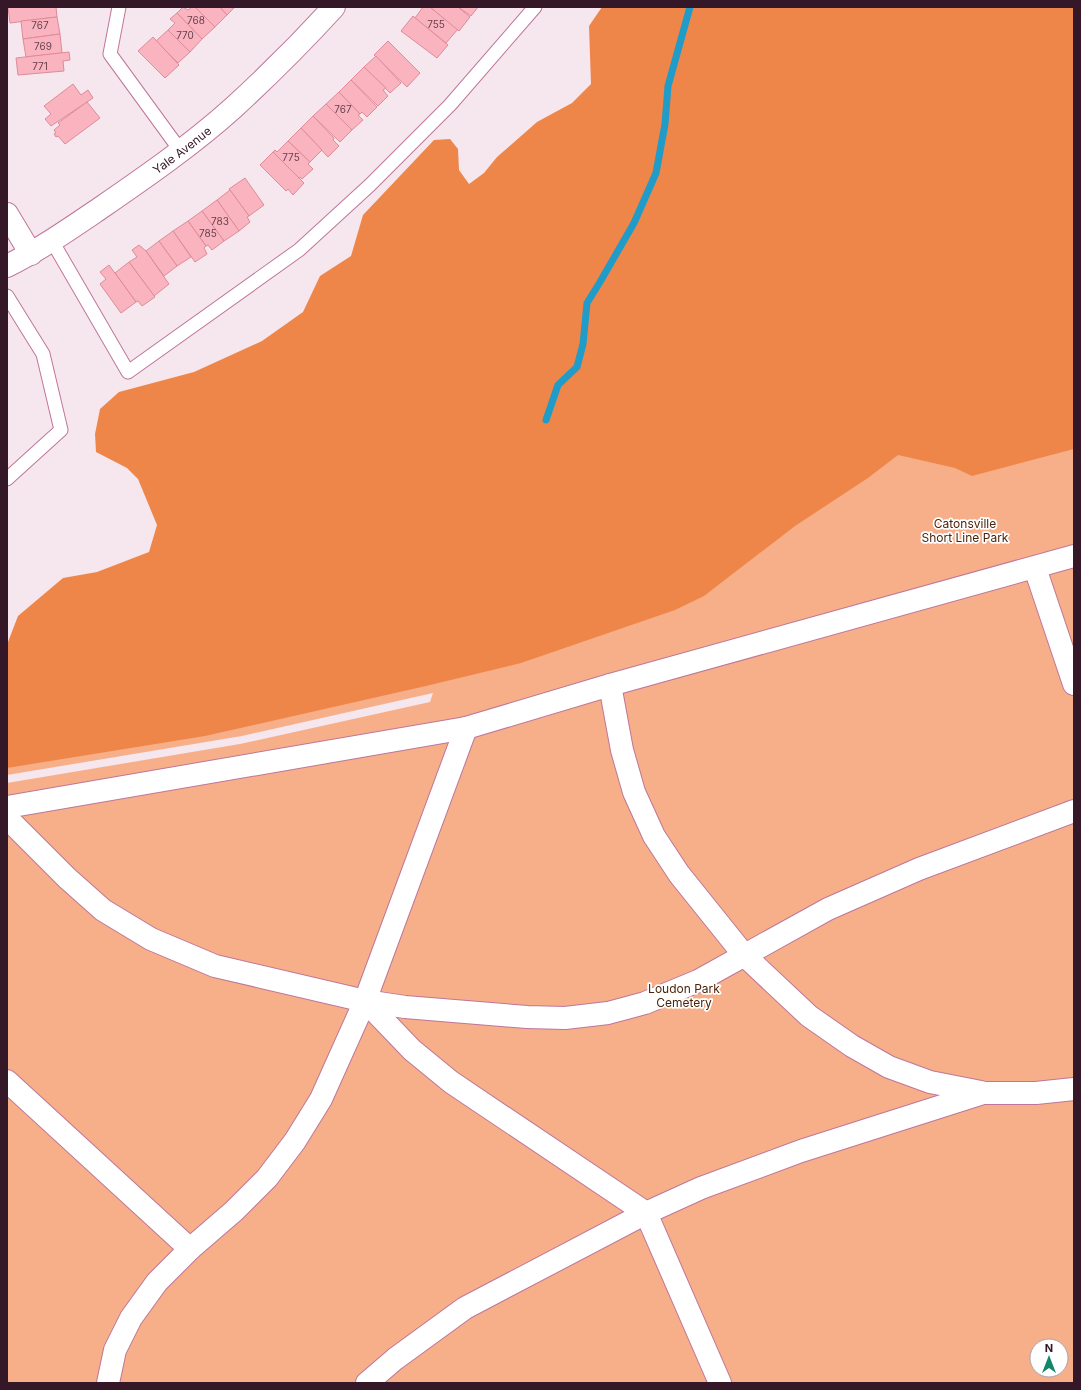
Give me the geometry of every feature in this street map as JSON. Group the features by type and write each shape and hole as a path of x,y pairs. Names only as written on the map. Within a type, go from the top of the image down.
{"street":[{"name":"Yale Avenue","path":"7,266 52,241 125,191 180,150 238,103 289,55 334,7"},
{"path":"7,214 31,254"},
{"path":"7,807 466,728 610,685 1074,556"},
{"path":"1035,568 1074,684"},
{"path":"610,685 622,750 634,792 654,836 679,874 744,955 809,1016 852,1046 888,1067 930,1082 982,1093 1036,1094 1074,1089"},
{"path":"108,1383 115,1350 131,1318 157,1282 190,1249 234,1211 267,1178 295,1141 321,1100 365,1000 466,728"},
{"path":"7,818 67,878 103,910 151,939 215,966 365,1000 405,1006 527,1017 565,1018 608,1013 645,1002 698,981 828,909 919,869 1074,811"},
{"path":"365,1000 412,1050 451,1082 646,1213 720,1383"},
{"path":"7,1081 190,1249"},
{"path":"367,1383 395,1359 465,1308 646,1213 701,1188 801,1151 982,1093"}],"lane":[{"path":"118,7 110,54 180,150"},
{"path":"52,241 128,372 299,250 370,185 450,105 535,7"},
{"path":"7,296 43,354 61,430 7,479"}],"green space":[{"name":"Loudon Park Cemetery","path":"1074,7 1074,1383 7,1383 7,783 240,744 430,702 433,693 242,736 7,775 7,729"}],"shaded area":[{"path":"602,7 1074,7 1074,449 972,476 955,468 898,455 868,478 795,526 704,596 675,610 521,663 205,736 7,768 8,642 18,616 63,578 97,572 149,552 157,525 138,479 127,468 96,452 95,434 100,409 119,392 194,372 262,341 303,312 320,276 351,256 363,215 434,140 450,139 458,149 459,170 469,184 484,173 497,157 537,122 572,103 591,84 589,26"}],"building":[{"path":"8,7 56,7 57,17 10,23"},
{"path":"183,7 188,10 195,7 215,27 202,39 177,13"},
{"path":"195,7 220,7 227,15 215,27"},
{"path":"220,7 235,7 227,15"},
{"path":"423,7 430,7 458,29 446,43 415,18"},
{"path":"430,7 458,7 470,17 459,31"},
{"path":"458,7 478,7 471,16"},
{"path":"177,13 202,39 190,52 168,30 175,23 170,19"},
{"path":"413,16 448,45 437,58 401,31"},
{"path":"57,17 60,34 23,39 21,21"},
{"path":"168,30 190,52 178,63 156,41"},
{"path":"60,34 62,53 26,57 23,39"},
{"path":"153,37 179,65 165,78 138,51"},
{"path":"388,41 420,73 407,87 374,55"},
{"path":"69,52 70,60 63,61 64,71 18,75 16,58"},
{"path":"376,56 401,83 390,93 364,67"},
{"path":"364,67 386,88 383,90 388,96 378,106 351,80"},
{"path":"351,80 377,107 367,117 362,112 360,114 339,92"},
{"path":"73,84 81,95 88,90 93,98 51,126 45,119 51,114 44,106"},
{"path":"339,92 360,114 358,115 363,120 352,130 326,104"},
{"path":"87,102 100,118 65,144 58,136 56,137 54,130 60,125 58,123"},
{"path":"326,104 352,130 340,142 313,116"},
{"path":"313,116 334,138 333,140 339,146 328,157 301,128"},
{"path":"301,128 322,150 310,162 288,141"},
{"path":"288,141 310,162 308,164 313,169 302,179 300,177 299,179 273,152 275,150 277,152"},
{"path":"273,152 304,183 293,195 288,189 286,191 260,165"},
{"path":"245,178 264,205 249,216 229,189"},
{"path":"230,190 249,216 247,217 250,222 239,231 217,200"},
{"path":"217,200 239,231 224,241 202,211"},
{"path":"202,211 224,241 212,250 208,245 206,246 188,221"},
{"path":"188,221 206,246 204,248 207,254 195,262 173,231"},
{"path":"173,231 191,257 177,266 159,241"},
{"path":"159,241 177,266 164,276 146,251"},
{"path":"139,245 146,251 169,284 154,296 129,262 137,257 132,250"},
{"path":"129,262 155,297 142,306 138,301 136,302 115,273"},
{"path":"109,265 136,302 121,313 100,284 106,279 100,272"}],"waterway":[{"path":"546,420 558,385 577,367 583,344 587,303 634,223 656,173 665,124 668,86 690,7"}],"park label":[{"name":"Catonsville Short Line Park","path":"965,530"}]}
